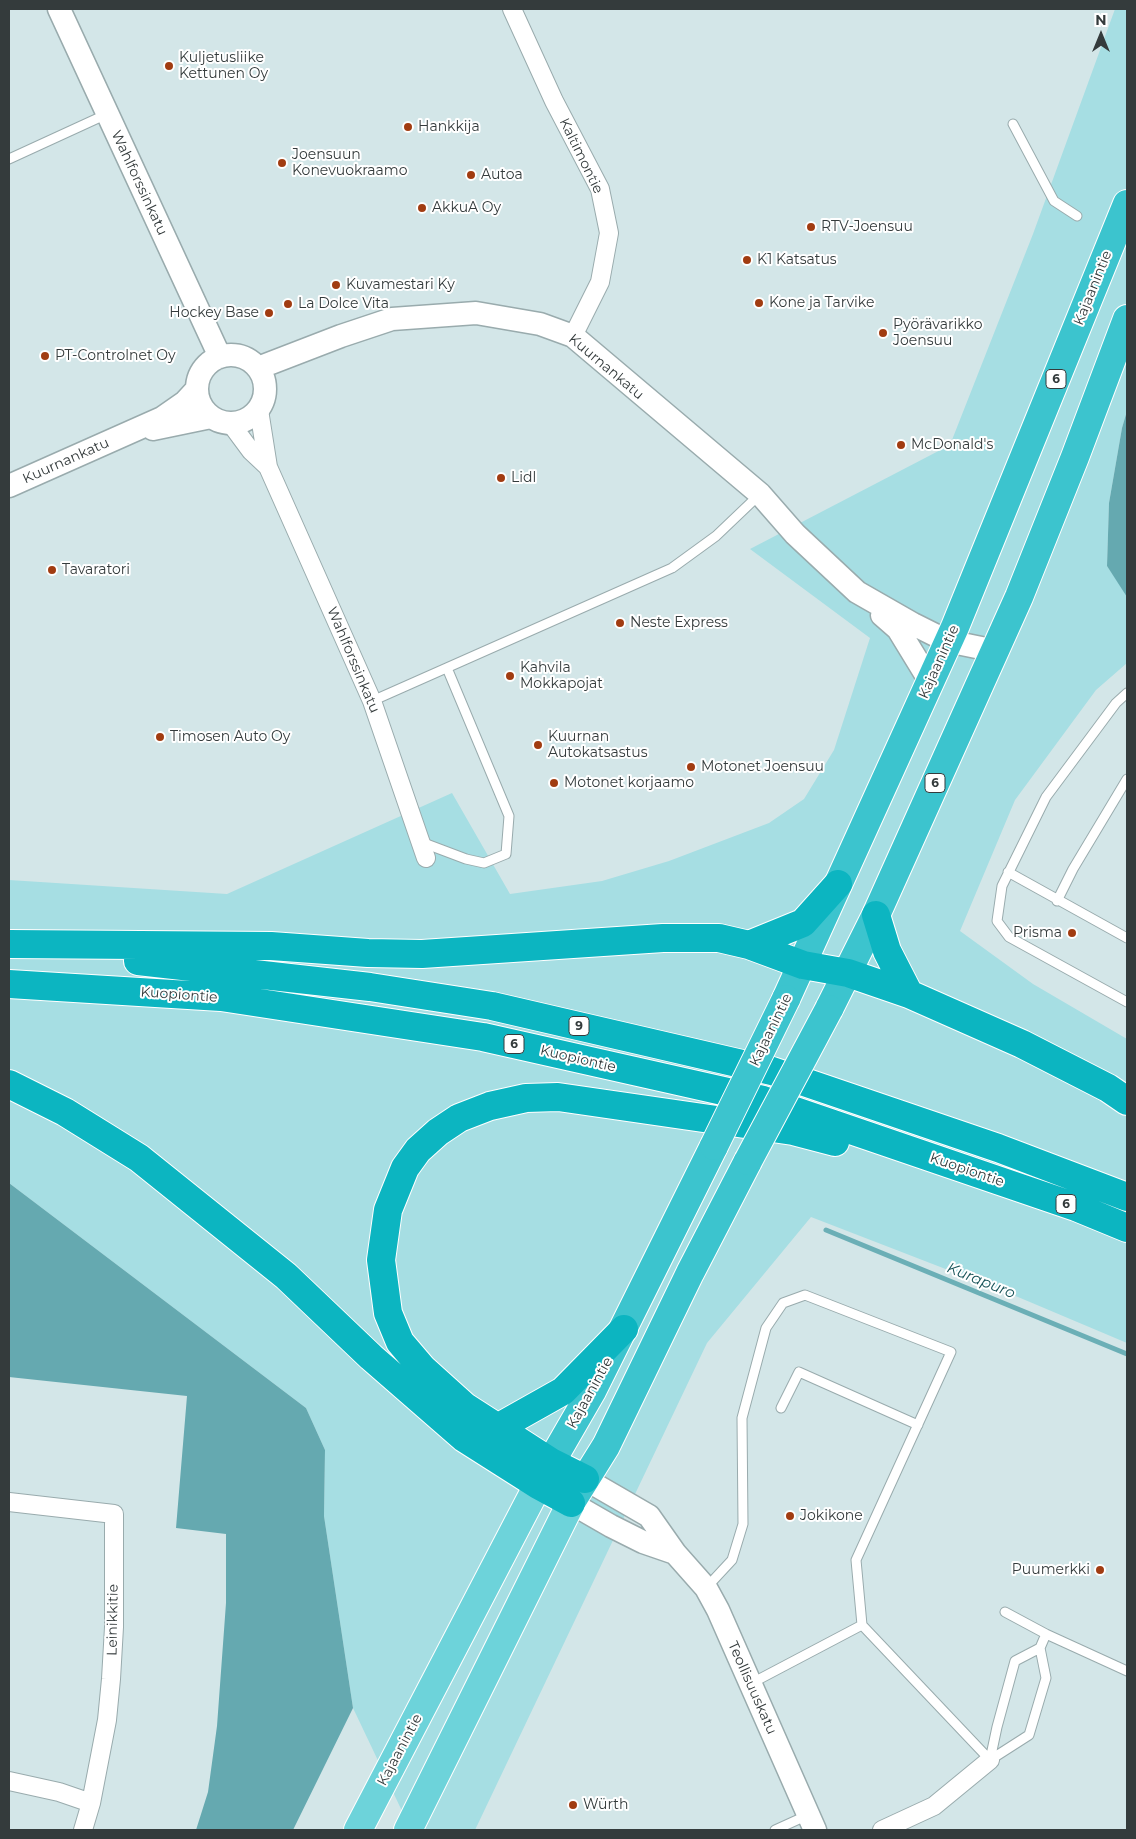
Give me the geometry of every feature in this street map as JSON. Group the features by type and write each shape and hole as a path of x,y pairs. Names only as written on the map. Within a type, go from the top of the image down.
{"highway":[{"name":"Kajaanintie","path":"538,1485 592,1391 624,1329 803,965 838,884 931,683 1127,204"},
{"name":"6","path":"572,1503 606,1446 690,1272 848,973 876,915 996,651 1072,466 1127,319"},
{"path":"749,945 803,923 838,884"},
{"path":"876,915 887,951 909,994"},
{"path":"9,944 271,946 368,953 422,954 663,938 719,938 749,945 803,965 848,973 909,994 1022,1044 1108,1088 1127,1101"},
{"name":"Kuopiontie","path":"9,952 248,972 370,987 492,1006 772,1071 998,1148 1127,1197"},
{"name":"Kuopiontie","path":"9,984 220,998 483,1037 764,1100 1076,1207 1127,1228"},
{"path":"9,1084 65,1112 140,1158 233,1231 286,1276 370,1357 464,1438 538,1485 572,1503"},
{"name":"6","path":"551,1462 464,1406 423,1369 400,1342 388,1313 381,1260 388,1210 396,1187 405,1168 418,1150 438,1132 459,1118 490,1106 526,1098 558,1097 793,1131 1004,1183"},
{"name":"6","path":"499,1427 563,1391 624,1329"},
{"path":"551,1462 585,1479"}],"main road":[{"name":"Kajaanintie","path":"358,1830 538,1485"},
{"path":"408,1830 572,1503"}],"street":[{"name":"Wahlforssinkatu","path":"59,9 220,357"},
{"name":"Kaltimontie","path":"512,9 550,94 600,189 609,233 600,282 573,336"},
{"name":"Kuurnankatu","path":"258,368 341,336 392,319 476,313 540,324 573,336 610,370 760,494 795,534 857,592 951,634 996,651"},
{"path":"231,355 242,357 258,368 264,380 266,390 259,410 242,422 221,420 198,399 197,389 203,370 220,357 231,355"},
{"name":"Kuurnankatu","path":"9,486 162,418 185,402 197,389"},
{"name":"Wahlforssinkatu","path":"259,410 268,467 372,701 423,850"},
{"name":"Wahlforssinkatu","path":"221,420 268,467"},
{"name":"Kuurnankatu","path":"122,436 221,420"},
{"name":"Kuurnankatu","path":"817,554 951,634"},
{"path":"857,592 898,629 931,683"},
{"name":"Teollisuuskatu","path":"585,1479 649,1516 675,1553 706,1588 718,1610 812,1823"},
{"name":"Leinikkitie","path":"9,1502 114,1514 114,1627 107,1720 91,1803 83,1830"},
{"name":"Teollisuuskatu","path":"572,1503 643,1542 675,1553"},
{"path":"882,1830 934,1806 990,1760"},
{"path":"9,1781 59,1792 91,1803"}],"lane":[{"path":"9,158 107,114"},
{"path":"1012,124 1054,201 1077,216"},
{"path":"372,701 672,568 716,536 760,494"},
{"path":"423,850 484,863 506,854 509,816 446,668"},
{"path":"1127,693 1116,703 1046,797 1002,886 997,921 1009,937 1127,1002"},
{"path":"1057,901 1073,869 1127,779"},
{"path":"1008,872 1057,901 1127,938"},
{"path":"706,1588 732,1560 743,1524 742,1418 766,1328 783,1303 805,1295 951,1352 856,1560 862,1625 990,1760"},
{"path":"781,1408 799,1372 918,1426"},
{"path":"1005,1612 1046,1634 1127,1671"},
{"path":"750,1684 862,1625"},
{"path":"990,1760 1029,1735 1046,1678 1040,1648 1046,1634"},
{"path":"990,1760 997,1726 1015,1661 1040,1648"},
{"path":"776,1830 812,1823"}],"shaded area":[{"path":"1115,9 1127,9 1127,411 1122,428 1109,503 1107,566 1127,595 1127,663 1096,690 1015,800 960,931 1033,984 1127,1039 1127,1343 1018,1297 811,1217 707,1343 475,1830 411,1830 353,1708 324,1516 325,1450 306,1408 9,1183 9,880 227,894 452,793 510,894 602,881 669,861 769,823 804,799 834,750 870,638 750,549 950,445 1033,234"},
{"path":"1127,411 1127,597 1107,566 1109,503 1122,428"},
{"path":"9,1183 306,1408 325,1450 324,1516 353,1708 293,1830 196,1830 208,1792 217,1726 226,1603 226,1534 176,1528 187,1396 9,1377"}],"waterway":[{"name":"Kurapuro","path":"826,1230 1127,1354"}],"place":[{"name":"Kuljetusliike Kettunen Oy","path":"169,66"},
{"name":"Hankkija","path":"408,127"},
{"name":"Joensuun Konevuokraamo","path":"282,163"},
{"name":"Autoa","path":"471,175"},
{"name":"AkkuA Oy","path":"422,208"},
{"name":"RTV-Joensuu","path":"811,227"},
{"name":"K1 Katsatus","path":"747,260"},
{"name":"Kuvamestari Ky","path":"336,285"},
{"name":"Kone ja Tarvike","path":"759,303"},
{"name":"La Dolce Vita","path":"288,304"},
{"name":"Hockey Base","path":"269,313"},
{"name":"Pyörävarikko Joensuu","path":"883,333"},
{"name":"PT-Controlnet Oy","path":"45,356"},
{"name":"McDonald's","path":"901,445"},
{"name":"Lidl","path":"501,478"},
{"name":"Tavaratori","path":"52,570"},
{"name":"Neste Express","path":"620,623"},
{"name":"Kahvila Mokkapojat","path":"510,676"},
{"name":"Timosen Auto Oy","path":"160,737"},
{"name":"Kuurnan Autokatsastus","path":"538,745"},
{"name":"Motonet Joensuu","path":"691,767"},
{"name":"Motonet korjaamo","path":"554,783"},
{"name":"Prisma","path":"1072,933"},
{"name":"Jokikone","path":"790,1516"},
{"name":"Puumerkki","path":"1100,1570"},
{"name":"Würth","path":"573,1805"}]}
